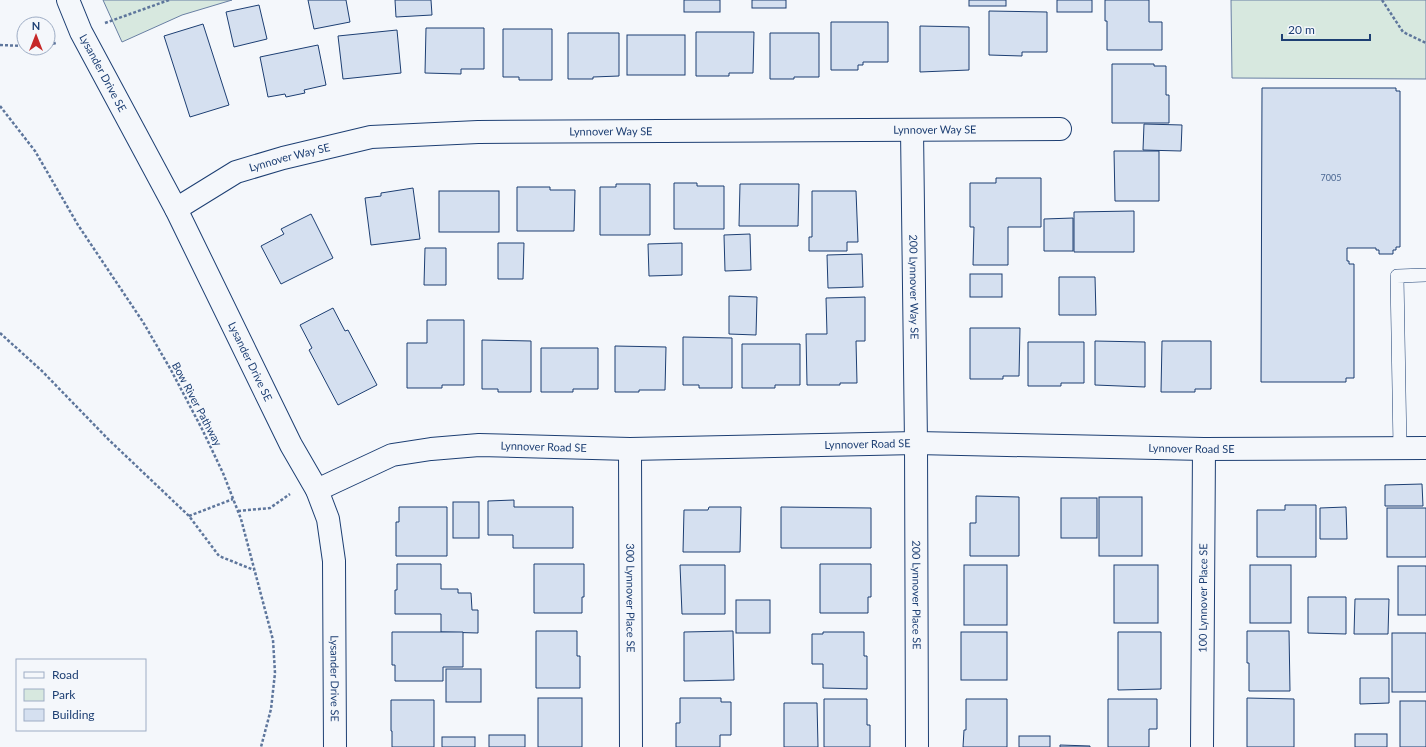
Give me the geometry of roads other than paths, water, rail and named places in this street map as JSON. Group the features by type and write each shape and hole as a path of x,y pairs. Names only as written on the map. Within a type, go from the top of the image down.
{"street":[{"name":"Lysander Drive SE","path":"68,0 81,32 176,209 291,445 314,484 328,518 334,561 335,747"},
{"name":"Lynnover Way SE","path":"176,209 236,172 284,158 372,138 478,132 1060,129"},
{"name":"200 Lynnover Way SE","path":"912,130 916,443"},
{"name":"Lynnover Road SE","path":"314,484 392,455 431,449 479,445 630,449 916,443 1204,449 1426,448"},
{"name":"200 Lynnover Place SE","path":"916,443 917,747"},
{"name":"300 Lynnover Place SE","path":"630,449 630,747"},
{"name":"100 Lynnover Place SE","path":"1202,747 1204,449"}],"lane":[{"path":"1400,448 1397,276 1426,275"}]}
